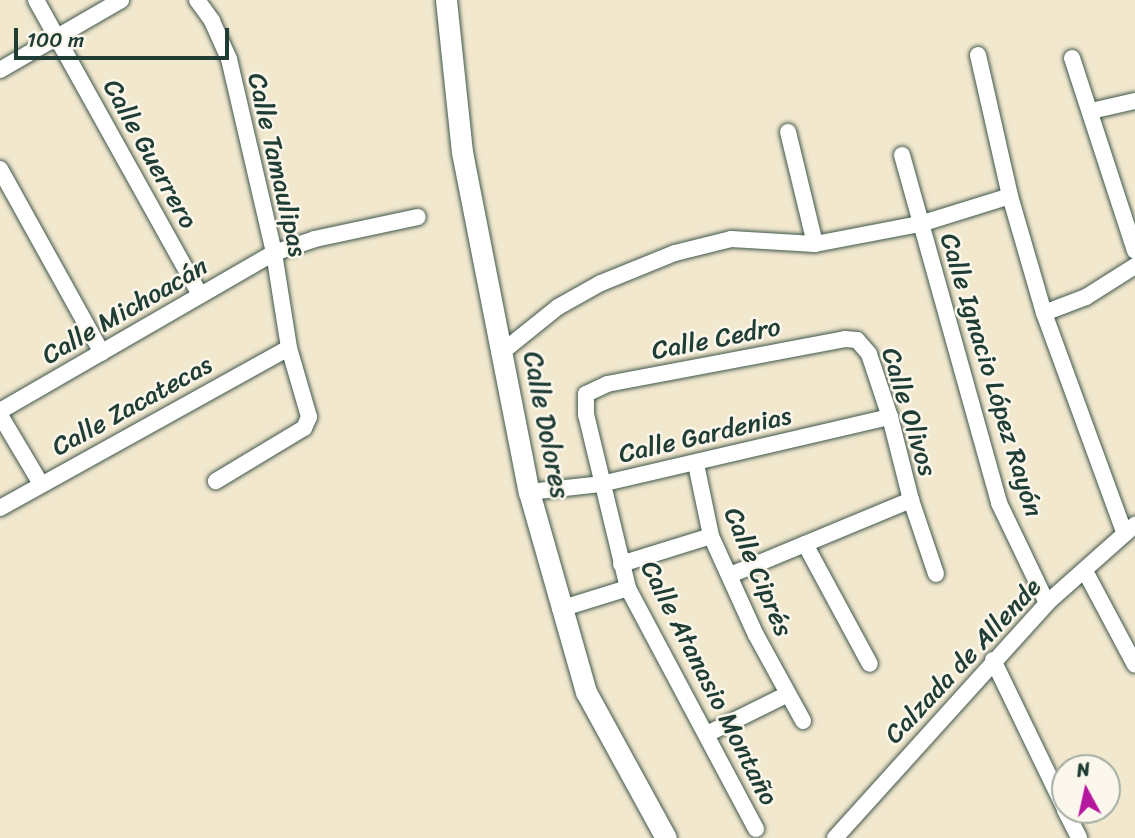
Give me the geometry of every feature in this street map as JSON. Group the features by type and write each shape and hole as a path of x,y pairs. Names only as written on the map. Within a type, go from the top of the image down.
{"street":[{"name":"Calle Guerrero","path":"36,0 200,295"},
{"path":"0,70 121,0"},
{"name":"Calle Tamaulipas","path":"197,0 212,21 229,59 274,253 289,348 308,410 307,423 216,481"},
{"name":"Calle Dolores","path":"446,0 462,152 529,492 560,609 592,707 666,838"},
{"path":"978,55 1010,196 1044,313 1130,529"},
{"path":"1072,58 1135,251"},
{"path":"1091,111 1135,101"},
{"path":"788,131 815,244"},
{"name":"Calle Ignacio López Rayón","path":"902,155 999,503 1047,603"},
{"path":"0,169 102,353"},
{"path":"502,352 558,307 601,283 675,253 731,239 815,244 920,224 1010,196"},
{"name":"Calle Michoacán","path":"0,413 274,253 315,239 418,217"},
{"path":"1044,313 1086,297 1135,266"},
{"name":"Calle Cedro","path":"586,394 607,384 845,339 857,340"},
{"name":"Calle Olivos","path":"857,340 869,354 890,417 911,500 936,574"},
{"name":"Calle Zacatecas","path":"0,508 289,348"},
{"name":"Calle Atanasio Montaño","path":"586,394 586,415 628,588 756,829"},
{"path":"0,413 41,484"},
{"name":"Calle Gardenias","path":"529,492 601,484 890,417"},
{"name":"Calle Ciprés","path":"696,464 711,536 751,625 786,695 803,721"},
{"path":"730,575 911,500"},
{"name":"Calzada de Allende","path":"835,838 1047,603 1130,529"},
{"path":"621,564 711,536"},
{"path":"805,544 870,664"},
{"path":"1085,571 1135,665"},
{"path":"560,609 628,588"},
{"path":"993,660 1051,781"},
{"path":"707,734 786,695"}]}
